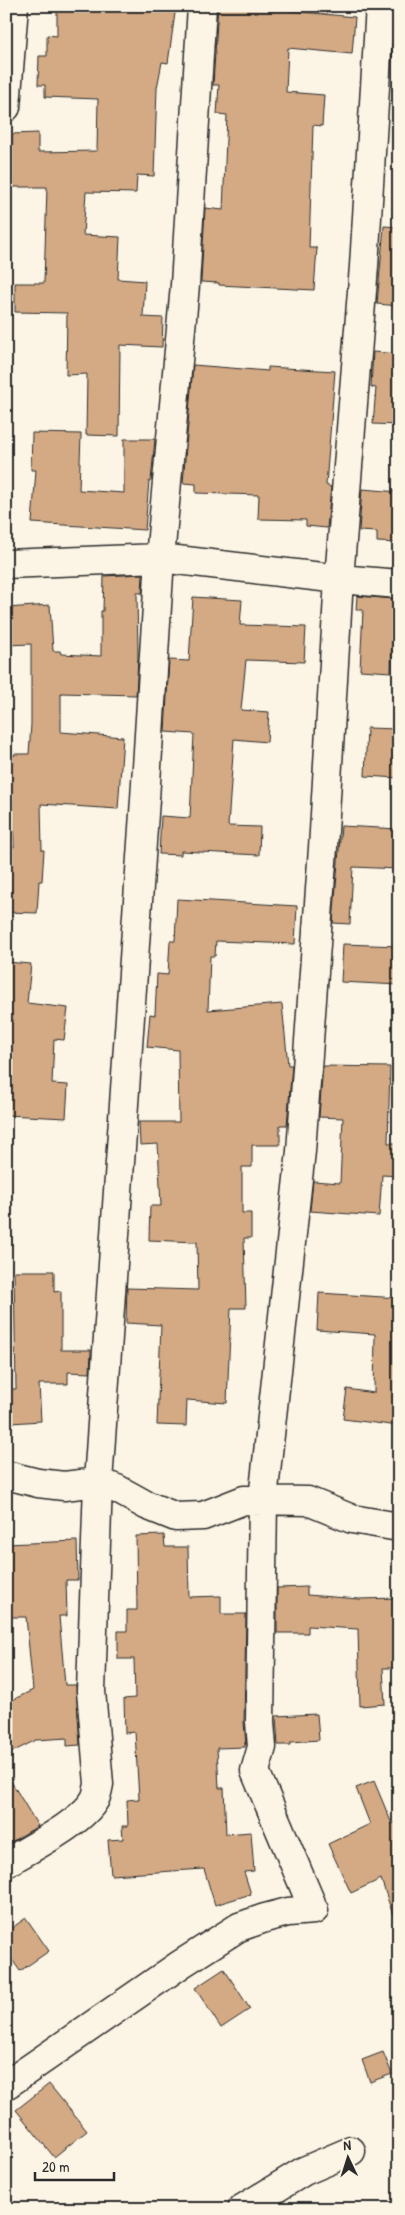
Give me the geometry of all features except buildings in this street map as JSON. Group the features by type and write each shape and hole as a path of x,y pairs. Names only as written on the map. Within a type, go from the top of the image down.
{"street":[{"path":"6,108 14,6"},
{"path":"6,1863 77,1820 96,1798 99,1784 91,1691 98,1482 146,799 160,558 186,285 202,6"},
{"path":"6,2085 180,1964 239,1927 288,1912 314,1910 311,1909 311,1902 255,1770 262,1747 260,1722 263,1499 301,1151 322,858 339,579 364,266 380,6"},
{"path":"6,564 160,558 339,579 399,584"},
{"path":"6,1475 38,1483 64,1486 98,1482 117,1488 146,1505 176,1516 203,1516 244,1500 308,1501 352,1519 399,1527"},
{"path":"242,2209 304,2171 351,2150"}]}
